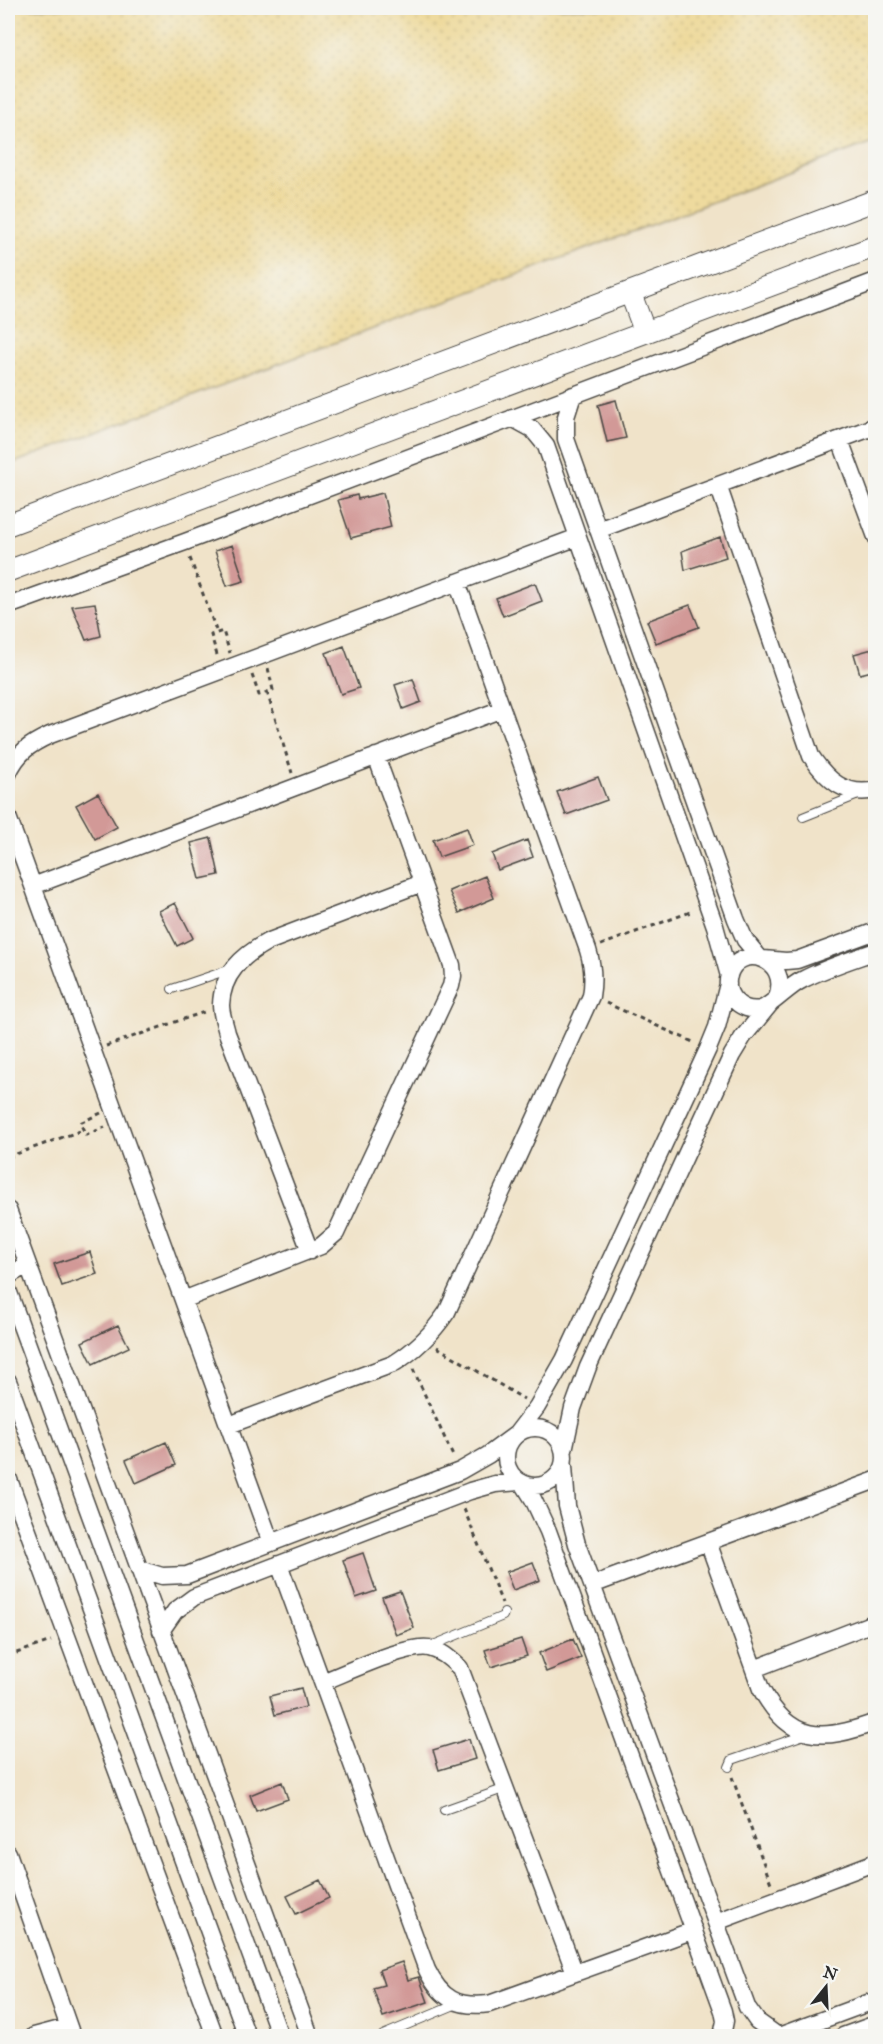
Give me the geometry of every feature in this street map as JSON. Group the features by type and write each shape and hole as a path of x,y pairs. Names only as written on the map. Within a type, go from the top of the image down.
{"street":[{"path":"8,525 876,200"},
{"path":"8,571 876,246"},
{"path":"8,606 185,542 876,281"},
{"path":"630,292 645,332"},
{"path":"573,395 566,417 566,439 736,920 745,940 761,958 771,963 780,979 780,988 774,1000 743,1036 727,1066 588,1367 573,1408 560,1473 547,1484 531,1486 522,1483 513,1476 506,1460 506,1451 537,1407 564,1360 708,1049 717,1027 732,969 744,959 761,958 797,960 876,931"},
{"path":"512,418 532,429 546,446 719,938 730,993 735,1002 753,1010 763,1008 803,979 876,951"},
{"path":"598,530 876,426"},
{"path":"840,440 876,537"},
{"path":"718,485 811,756 824,775 843,788 870,791"},
{"path":"10,765 30,744 50,735 578,537"},
{"path":"229,1425 393,1364 426,1340 447,1312 591,996 594,981 593,965 457,582"},
{"path":"33,886 502,709"},
{"path":"183,1300 310,1251 329,1240 341,1224 451,986 452,965 376,756"},
{"path":"8,817 271,1542"},
{"path":"310,1251 227,1033 221,1006 224,987 232,969 247,953 267,942 422,883"},
{"path":"8,1210 310,2037"},
{"path":"8,1276 27,1265"},
{"path":"8,1290 280,2037"},
{"path":"8,1382 247,2037"},
{"path":"139,1569 162,1576 187,1575 460,1471 488,1455 516,1434 536,1427 546,1429 561,1441 571,1525 591,1585 751,2015 764,2028 778,2037 876,2000"},
{"path":"8,1477 214,2037"},
{"path":"591,1585 876,1480"},
{"path":"161,1631 175,1611 194,1597 482,1487 522,1483"},
{"path":"522,1483 541,1515 552,1540 723,2011 725,2021 722,2037"},
{"path":"708,1542 754,1669 772,1709 788,1724 809,1734 832,1736 876,1722"},
{"path":"279,1564 427,1970 445,1996 459,2003 474,2006 489,2004 693,1930"},
{"path":"754,1669 876,1622"},
{"path":"322,1682 408,1649 427,1648 446,1654 460,1668 575,1973"},
{"path":"202,1824 228,1812"},
{"path":"8,1852 70,2032 34,2037"},
{"path":"716,1922 876,1862"},
{"path":"843,2037 876,2024"}],"lane":[{"path":"803,817 870,791"},
{"path":"172,989 232,969"},
{"path":"427,1648 503,1616 504,1613"},
{"path":"729,1767 732,1760 809,1734"},
{"path":"444,1810 506,1788"},
{"path":"383,2035 459,2003"}],"path":[{"path":"185,542 217,633"},
{"path":"234,666 224,631 211,636 234,666 261,695 274,689 264,655"},
{"path":"267,692 297,786"},
{"path":"588,950 708,906"},
{"path":"591,996 708,1049"},
{"path":"93,1050 221,1006"},
{"path":"116,1115 87,1135 83,1130 81,1122 116,1115"},
{"path":"8,1157 83,1130"},
{"path":"426,1340 537,1407"},
{"path":"407,1355 460,1471"},
{"path":"459,1496 504,1613"},
{"path":"8,1656 66,1636"},
{"path":"729,1767 777,1899"}],"sand":[{"path":"8,8 875,8 875,141 8,465"}],"building":[{"path":"616,400 626,438 607,442 598,405"},
{"path":"383,493 391,527 351,538 338,500 357,495 358,499"},
{"path":"720,537 726,557 685,570 682,551"},
{"path":"232,545 244,581 227,586 215,551"},
{"path":"535,583 542,601 503,616 496,598"},
{"path":"95,603 101,636 86,640 72,606"},
{"path":"690,605 699,627 656,643 647,621"},
{"path":"344,646 359,688 341,694 326,653"},
{"path":"876,648 876,670 860,674 854,654"},
{"path":"413,679 421,702 403,709 395,685"},
{"path":"598,777 607,800 566,815 557,792"},
{"path":"98,793 117,827 95,839 76,805"},
{"path":"467,828 473,845 439,857 433,840"},
{"path":"211,838 219,875 200,879 191,843"},
{"path":"527,840 533,857 498,870 492,854"},
{"path":"485,876 494,898 459,913 449,891"},
{"path":"175,903 193,938 177,946 159,911"},
{"path":"90,1252 97,1274 62,1286 54,1264"},
{"path":"118,1325 129,1347 93,1364 82,1342"},
{"path":"166,1442 176,1465 136,1483 126,1460"},
{"path":"363,1553 376,1591 356,1598 343,1560"},
{"path":"533,1562 540,1580 513,1590 506,1572"},
{"path":"400,1591 414,1628 396,1635 382,1597"},
{"path":"521,1639 527,1656 491,1667 485,1650"},
{"path":"573,1639 581,1658 546,1672 539,1653"},
{"path":"301,1688 306,1707 275,1715 270,1696"},
{"path":"469,1739 475,1759 439,1770 433,1750"},
{"path":"282,1782 288,1799 256,1811 250,1795"},
{"path":"320,1880 329,1898 296,1914 287,1896"},
{"path":"402,1962 408,1980 419,1977 428,2002 383,2017 373,1988 384,1985 379,1970"}]}
